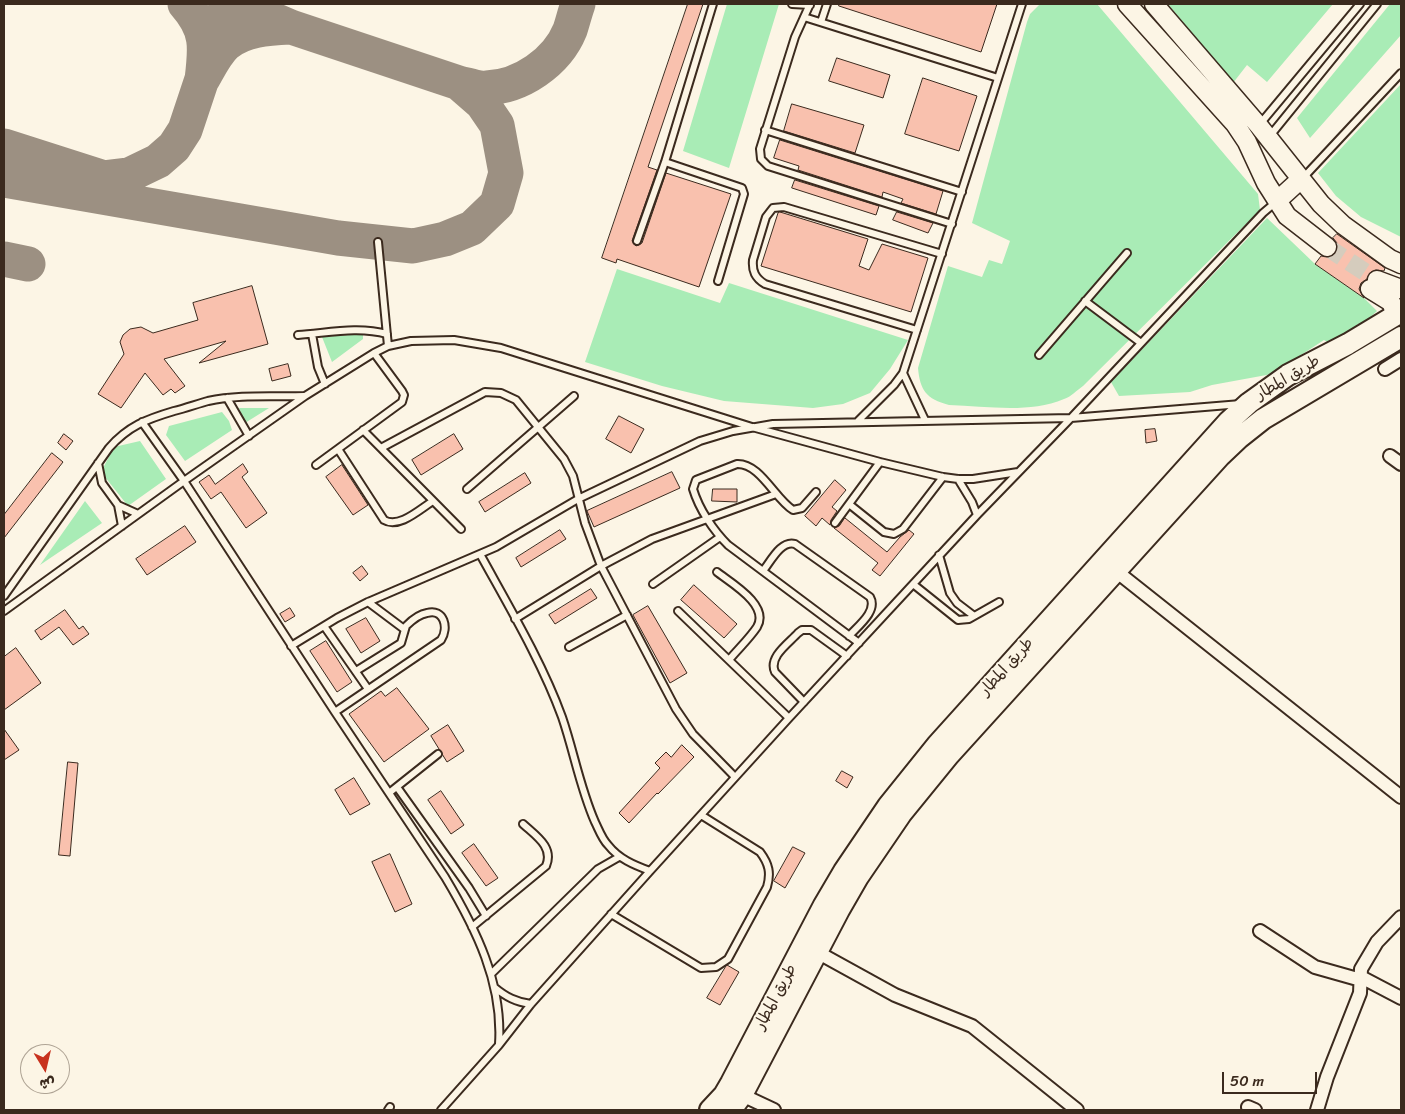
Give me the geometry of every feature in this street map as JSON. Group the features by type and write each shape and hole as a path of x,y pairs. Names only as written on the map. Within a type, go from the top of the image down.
{"main road":[{"name":"طريق المطار","path":"736,1103 753,1057 824,905 860,846 894,798 943,738 1212,439 1248,403 1288,375 1348,344 1399,313"},
{"name":"طريق المطار","path":"710,1110 753,1057 817,952 858,877 895,822 948,755 1220,456 1239,438 1263,419 1401,337"},
{"path":"1248,403 1263,419"}],"street":[{"path":"1127,4 1235,124 1247,142 1266,183 1278,200 1280,220 1285,227 1327,247"},
{"path":"1156,5 1321,204 1343,225 1390,259 1401,264"},
{"path":"1278,200 1301,179"},
{"path":"1377,280 1401,278"},
{"path":"1377,280 1401,289"},
{"path":"1377,280 1399,313"},
{"path":"1385,369 1401,359"},
{"path":"1390,456 1401,464"},
{"path":"1116,571 1401,797"},
{"path":"1317,1110 1326,1077 1360,993 1361,969 1364,962 1377,942 1401,917"},
{"path":"1260,931 1315,966 1361,978 1401,998"},
{"path":"817,952 895,994 972,1026 1077,1110"},
{"path":"736,1103 774,1110"}],"lane":[{"path":"637,241 665,162 714,4"},
{"path":"792,4 810,5 795,37 765,130 760,154 764,163 768,166 952,224"},
{"path":"821,22 827,4"},
{"path":"858,421 894,385 903,373 1022,4"},
{"path":"1263,132 1360,4"},
{"path":"1263,132 1377,4"},
{"path":"804,17 998,78"},
{"path":"1301,179 1313,169 1401,73"},
{"path":"765,130 962,192"},
{"path":"665,162 744,190 718,281"},
{"path":"442,1110 499,1045 531,1004 789,718 939,555 1071,418 1263,213 1278,200"},
{"path":"917,330 765,284 759,280 752,267 766,217 773,208 784,207 942,254"},
{"path":"378,242 388,346"},
{"path":"1039,355 1127,253"},
{"path":"1085,301 1141,343"},
{"path":"298,336 358,329 387,334"},
{"path":"312,334 318,367 325,384"},
{"path":"4,611 305,396 374,353 388,346 411,341 432,339 454,340 501,348 752,427 943,477 958,479 1018,472"},
{"path":"316,466 402,402 402,391 374,353"},
{"path":"903,373 925,420"},
{"path":"381,448 485,392 501,393 516,400 570,468 578,499 601,566 684,722 693,734 735,777"},
{"path":"4,596 119,436 152,417 208,401 227,398 305,396"},
{"path":"467,489 574,396"},
{"path":"227,398 249,436"},
{"path":"291,646 368,602 496,547 578,499 700,441 752,427 773,424 858,421 1071,418 1248,403"},
{"path":"142,422 184,481 291,646 446,877 472,926 492,973 500,1021 499,1045"},
{"path":"364,430 461,529"},
{"path":"338,449 384,520 389,523 400,522 433,501"},
{"path":"835,523 880,462"},
{"path":"98,463 102,483 118,505 122,526"},
{"path":"816,492 802,508 796,511 790,509 748,465 737,464 696,480 694,484 694,493 707,518 720,537 859,643"},
{"path":"848,504 884,532 894,534 903,529 943,477"},
{"path":"87,478 102,483"},
{"path":"958,479 972,502 977,515"},
{"path":"515,619 601,566 652,539 776,494"},
{"path":"118,505 138,514"},
{"path":"653,584 720,537"},
{"path":"763,571 783,545 791,543 870,597 873,603 872,609 850,636"},
{"path":"480,554 547,681 562,718 583,794 607,844 619,857 650,871"},
{"path":"939,555 947,586 953,599 974,616"},
{"path":"717,572 753,601 760,617 756,627 729,660"},
{"path":"913,584 958,620 974,616 999,602"},
{"path":"942,608 953,599"},
{"path":"368,602 404,628"},
{"path":"678,611 789,718"},
{"path":"335,712 442,640 446,627 444,620 433,612 426,613 404,628 401,642 356,671"},
{"path":"569,647 627,615"},
{"path":"324,626 368,689"},
{"path":"804,702 775,672 773,664 774,659 798,633 802,630 811,630 847,656"},
{"path":"389,793 438,754"},
{"path":"397,787 486,916"},
{"path":"611,914 701,968 716,967 728,959 767,887 770,878 769,869 766,859 760,852 701,815"},
{"path":"472,926 542,871 549,860 547,848 523,824"},
{"path":"492,973 598,869 619,857"},
{"path":"494,987 511,999 531,1004"}],"green space":[{"path":"727,4 779,4 729,168 683,151"},
{"path":"1040,4 1097,4 1258,194 1260,210 1083,386 1069,397 1050,404 1022,408 949,405 935,400 926,392 920,382 918,368 948,266 982,277 989,260 1002,264 1010,241 972,223 1027,22 1030,14"},
{"path":"1168,4 1333,4 1267,82 1247,65 1233,83"},
{"path":"1390,4 1401,4 1401,35 1310,138 1297,118"},
{"path":"1401,84 1401,237 1361,217 1336,196 1318,173"},
{"path":"1267,218 1315,264 1364,298 1377,311 1362,325 1358,324 1332,345 1324,340 1272,374 1212,385 1190,392 1119,396 1111,382"},
{"path":"617,269 720,303 729,283 908,340 890,369 870,393 843,404 813,408 724,401 662,386 585,362"},
{"path":"363,334 363,339 332,362 322,337"},
{"path":"239,408 269,408 245,423"},
{"path":"222,412 229,421 232,430 185,461 166,435 169,426"},
{"path":"140,441 166,479 128,506 101,472 114,447"},
{"path":"85,501 102,523 40,565"}],"building":[{"path":"688,4 703,4 648,167 657,170 632,241 636,246 642,243 666,173 731,194 699,287 617,259 616,263 602,258"},
{"path":"839,4 997,4 981,52 839,6"},
{"path":"837,58 890,75 883,98 829,81"},
{"path":"923,78 977,96 959,151 905,134"},
{"path":"792,104 864,125 855,153 784,131"},
{"path":"780,140 943,191 936,214 901,203 903,199 883,192 882,197 798,170 799,166 774,158"},
{"path":"795,180 879,206 876,215 792,188"},
{"path":"780,212 868,239 859,266 869,270 882,244 928,258 911,312 761,266 778,213"},
{"path":"897,212 933,223 928,233 893,220"},
{"path":"1337,234 1385,268 1384,271 1376,270 1371,272 1367,279 1361,283 1359,289 1364,298 1315,264 1321,256 1331,257 1336,253 1337,243 1333,238"},
{"path":"252,286 268,344 199,363 226,341 164,359 185,386 175,393 171,389 163,395 145,373 121,408 98,394 124,354 120,342 123,335 130,329 141,327 153,333 198,320 193,303"},
{"path":"288,364 291,376 272,381 269,369"},
{"path":"619,416 644,429 631,453 606,439"},
{"path":"1155,429 1157,441 1146,443 1145,430"},
{"path":"64,434 73,441 66,450 58,443"},
{"path":"454,434 463,449 421,475 412,460"},
{"path":"52,453 63,462 4,538 4,515"},
{"path":"243,464 248,472 242,477 267,513 246,528 221,492 211,499 199,482 209,475 215,484"},
{"path":"342,465 368,505 353,515 326,477"},
{"path":"672,472 680,488 594,527 587,511"},
{"path":"525,473 531,483 485,512 479,502"},
{"path":"835,480 846,490 832,507 837,511 830,525 822,518 816,526 805,516"},
{"path":"713,489 737,489 737,502 712,501"},
{"path":"845,518 887,552 909,530 914,534 880,576 872,570 878,563 834,528 839,526"},
{"path":"185,526 196,542 147,575 136,559"},
{"path":"560,530 566,539 521,567 516,558"},
{"path":"362,566 368,574 360,581 353,573"},
{"path":"694,585 737,624 724,638 681,600"},
{"path":"591,589 597,598 555,624 549,615"},
{"path":"648,606 687,673 670,683 633,615"},
{"path":"290,608 295,616 285,622 280,614"},
{"path":"65,610 79,629 83,626 89,634 73,645 59,627 41,640 35,631"},
{"path":"366,618 380,641 361,653 346,629"},
{"path":"326,641 352,682 337,692 310,651"},
{"path":"16,648 41,683 4,710 4,657"},
{"path":"397,688 429,729 384,762 349,714 381,691 385,696"},
{"path":"448,725 464,751 447,762 431,736"},
{"path":"4,729 19,750 4,760"},
{"path":"682,745 694,757 629,823 619,813 660,768 655,763 666,752 671,757"},
{"path":"68,762 78,763 70,856 59,855"},
{"path":"842,771 853,777 847,788 836,781"},
{"path":"354,778 370,804 350,815 335,790"},
{"path":"441,791 464,825 451,834 428,800"},
{"path":"474,844 498,878 486,886 462,853"},
{"path":"793,847 805,853 785,888 774,881"},
{"path":"390,854 412,904 395,912 372,862"},
{"path":"727,965 739,972 720,1005 707,998"}],"taxiway":[{"path":"185,4 198,22 204,39 202,80 219,52 233,39 257,30 291,27"},
{"path":"4,146 104,178 129,175 158,161 174,147 185,130 227,4"},
{"path":"4,180 338,238 413,246 445,239 472,228 497,204 506,173 497,125 482,103 459,83 291,27 237,4"},
{"path":"459,83 480,88 499,87 525,78 536,71 547,62 564,42 578,4"},
{"path":"4,259 28,264"}],"tunnel":[{"path":"1327,247 1377,280"}]}
